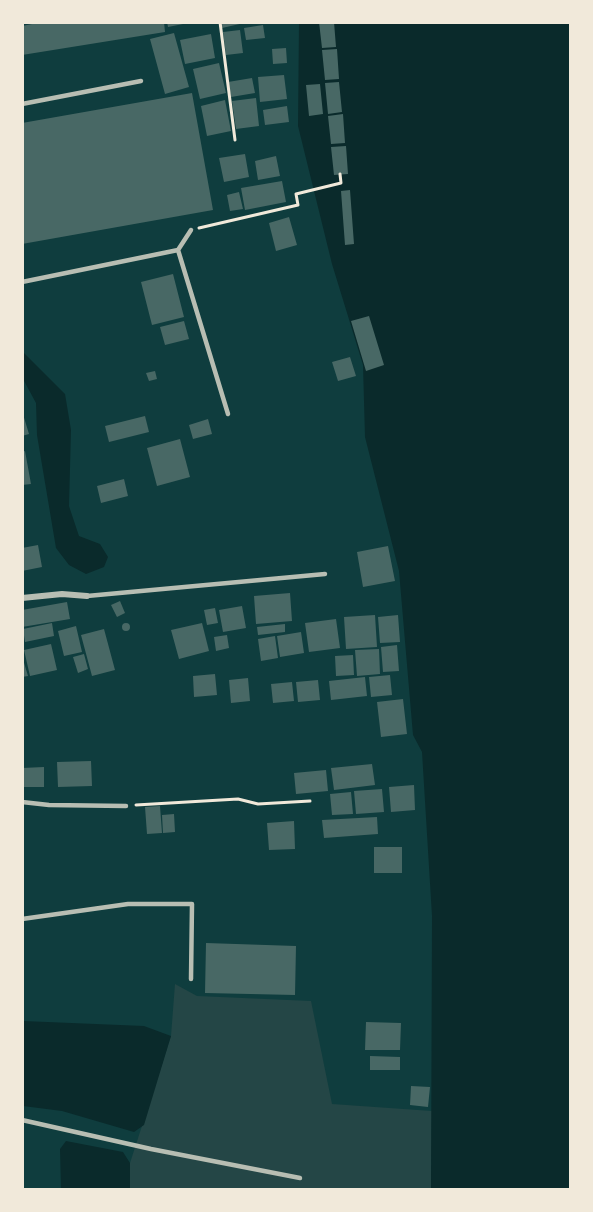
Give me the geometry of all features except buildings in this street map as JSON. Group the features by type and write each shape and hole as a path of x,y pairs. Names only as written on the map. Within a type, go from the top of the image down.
{"street":[{"path":"22,598 62,594 87,596"}],"lane":[{"path":"22,104 141,81"},
{"path":"22,282 178,250 191,230"},
{"path":"178,250 228,414"},
{"path":"87,596 325,574"},
{"path":"22,802 126,806"},
{"path":"22,919 128,904 192,904 191,979"},
{"path":"22,1120 151,1149 300,1178"}],"path":[{"path":"220,22 235,140"},
{"path":"191,230 298,205 296,194 341,183 340,174"},
{"path":"126,806 238,799 258,804 310,801"}],"shaded area":[{"path":"299,23 570,23 570,1189 431,1189 432,916 422,752 413,735 399,571 365,437 363,365 332,264 298,126"},
{"path":"22,351 65,394 71,430 69,506 79,536 100,544 108,557 104,567 86,574 69,565 56,548 37,435 36,403 23,379"},
{"path":"175,984 197,996 311,1001 332,1104 432,1111 431,1189 130,1189 130,1163 171,1036"},
{"path":"23,1021 144,1026 171,1036 144,1125 134,1132 62,1111 23,1106"},
{"path":"66,1141 123,1152 130,1163 130,1189 61,1189 60,1149"}]}
